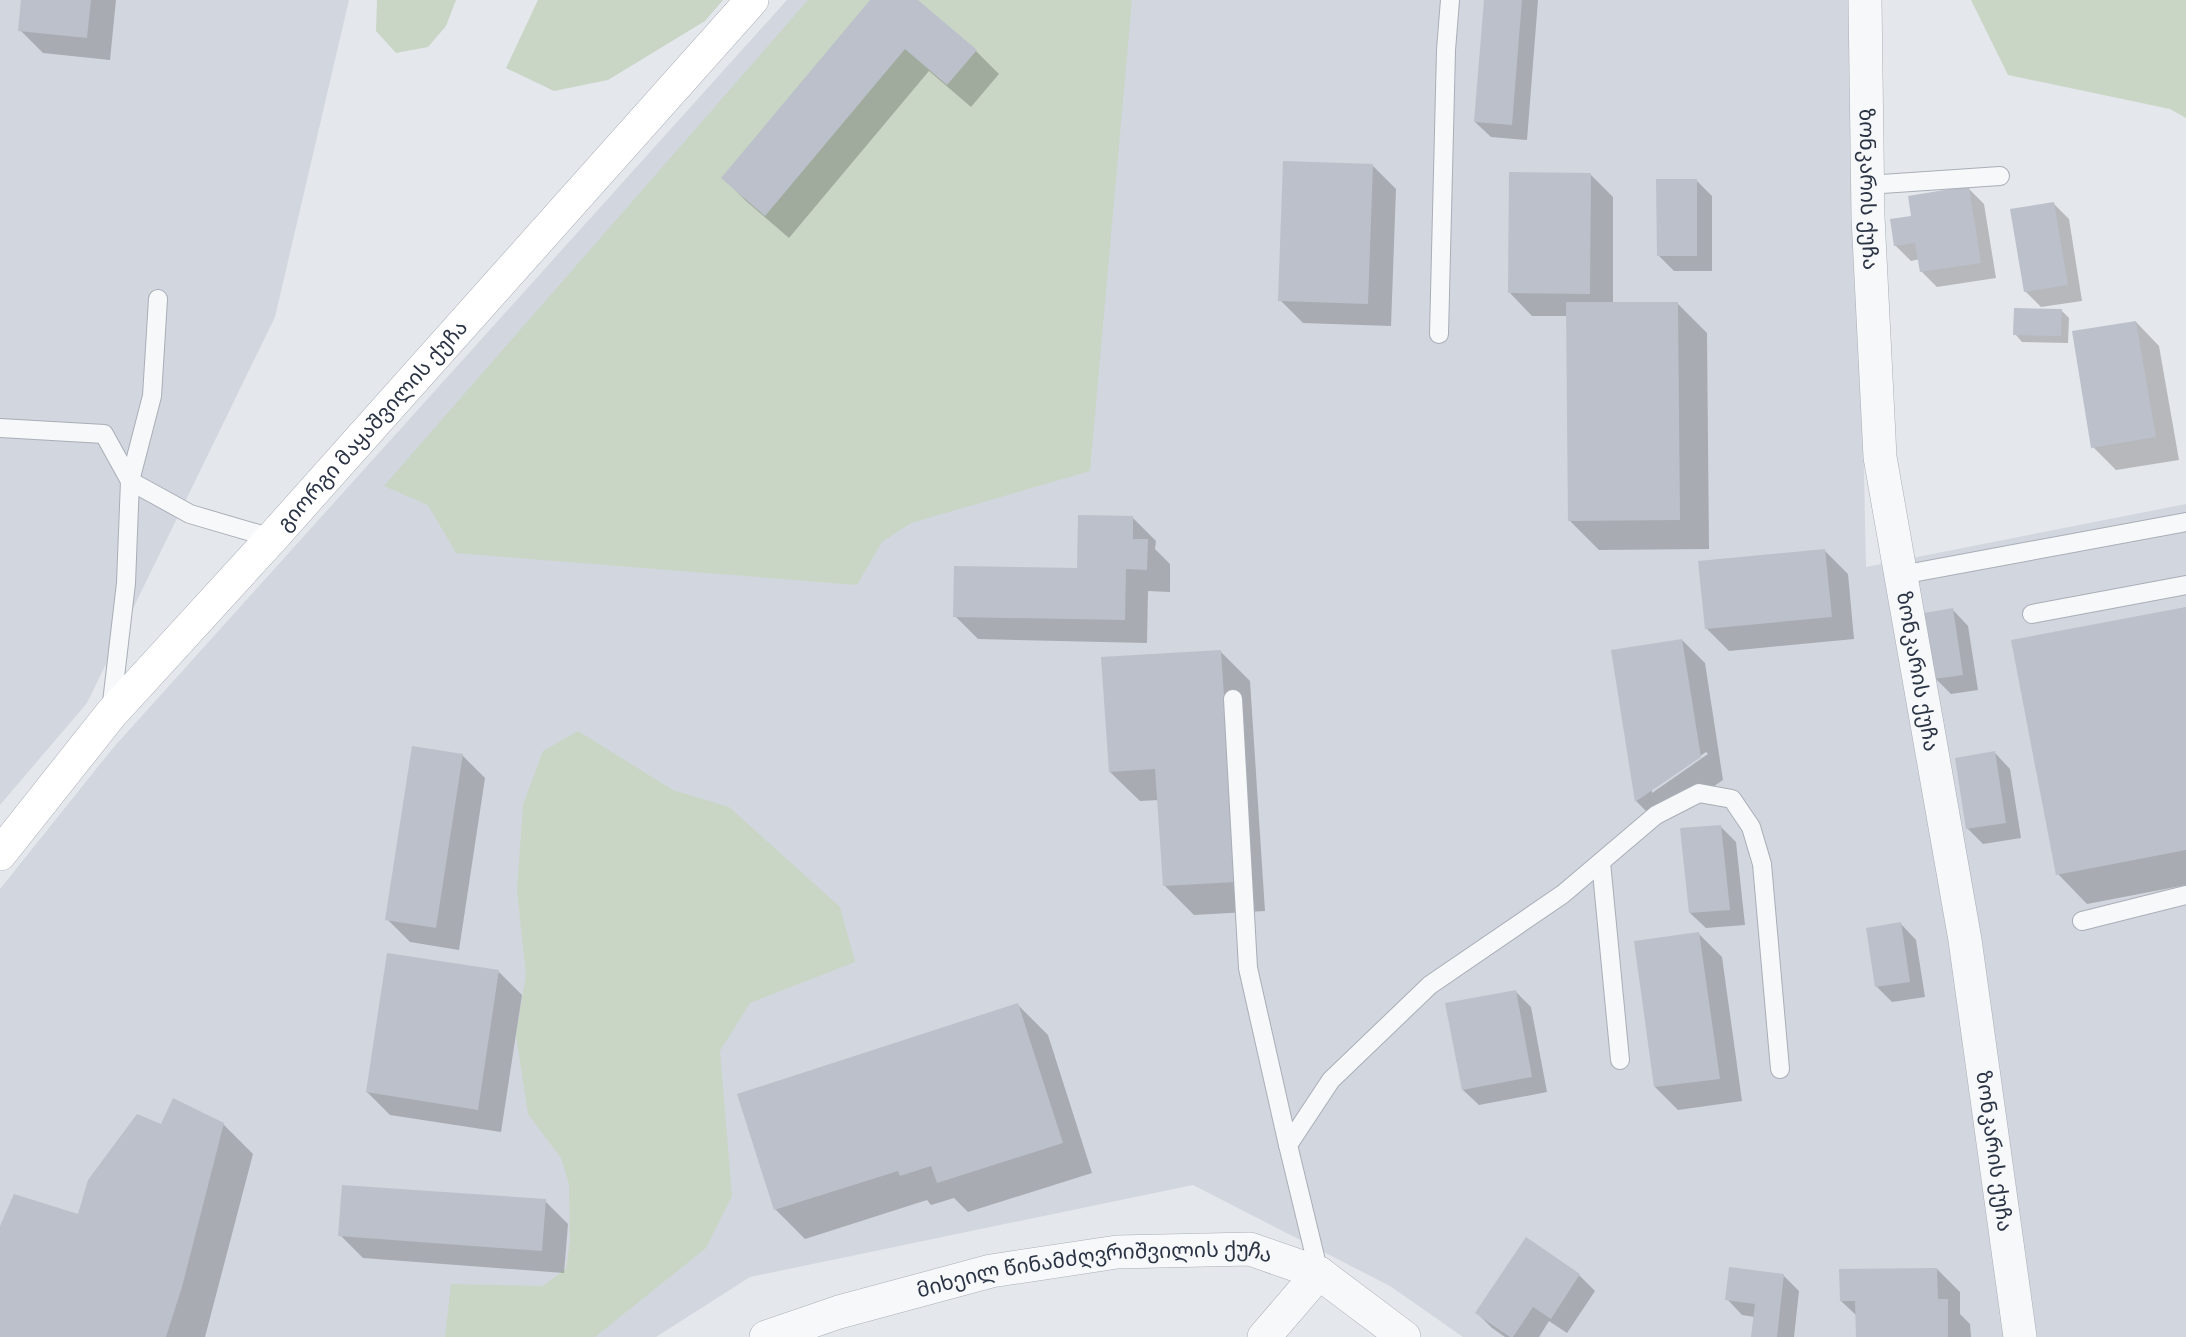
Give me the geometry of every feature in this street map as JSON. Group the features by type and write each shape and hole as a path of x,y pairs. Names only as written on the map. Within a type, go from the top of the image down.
{"street":[{"name":"გიორგი მაყაშვილის ქუჩა","path":"0,854 111,714 272,538 752,0"},
{"name":"ზონკარის ქუჩა","path":"1865,0 1867,185 1880,457 1965,940 2020,1337"},
{"name":"მიხეილ წინამძღვრიშვილის ქუჩა","path":"766,1337 839,1312 991,1271 1118,1252 1250,1249 1319,1274 1404,1337"},
{"path":"1264,1337 1319,1274"}],"lane":[{"path":"1439,334 1446,50 1450,0"},
{"path":"1867,185 2000,176"},
{"path":"111,714 126,583 130,481 152,396 158,299"},
{"path":"0,428 104,434 130,481 190,514 272,538"},
{"path":"1901,575 2186,522"},
{"path":"2032,614 2186,585"},
{"path":"1233,699 1248,968 1319,1274"},
{"path":"1288,1145 1331,1080 1430,985 1563,894 1656,815 1699,793 1732,799 1751,827 1762,864 1780,1069"},
{"path":"1601,862 1620,1060"},
{"path":"2082,921 2186,895"}],"shaded area":[{"path":"0,0 349,0 275,317 87,703 0,805"},
{"path":"787,0 1854,0 1866,567 2186,504 2186,1337 1463,1337 1390,1286 1193,1185 750,1277 656,1337 0,1337 0,889 113,748"}],"green space":[{"path":"377,0 456,0 446,26 428,47 396,53 376,31"},
{"path":"538,0 723,0 705,21 608,80 554,91 506,68"},
{"path":"808,0 1132,0 1090,471 911,523 882,542 857,585 456,553 428,505 384,486"},
{"path":"1971,0 2186,0 2186,118 2170,109 2008,75"},
{"path":"578,731 673,790 729,807 840,907 855,962 750,1003 720,1051 732,1196 706,1248 595,1337 445,1337 451,1284 543,1286 566,1269 570,1241 569,1184 561,1158 528,1114 516,1035 526,975 517,890 523,805 543,751"}],"building":[{"path":"21,0 91,0 87,38 18,31"},
{"path":"870,0 918,0 977,50 947,85 905,49 765,216 721,178"},
{"path":"1484,0 1522,0 1512,125 1474,122"},
{"path":"1283,161 1373,164 1368,304 1278,301"},
{"path":"1509,172 1591,173 1590,294 1508,293"},
{"path":"1656,179 1697,179 1697,256 1657,256"},
{"path":"1969,186 1981,263 1920,272 1915,243 1894,246 1890,219 1911,216 1908,196"},
{"path":"2054,202 2068,285 2024,292 2010,209"},
{"path":"1566,302 1678,302 1680,520 1568,521"},
{"path":"2014,308 2062,309 2061,336 2013,335"},
{"path":"2136,321 2156,437 2091,448 2072,331"},
{"path":"1078,515 1133,516 1133,539 1148,539 1147,570 1126,569 1125,620 953,617 954,566 1077,568"},
{"path":"1825,549 1832,617 1705,629 1698,561"},
{"path":"2186,607 2186,850 2056,875 2011,640"},
{"path":"1953,608 1963,675 1934,679 1924,613"},
{"path":"1682,639 1701,757 1635,802 1611,650"},
{"path":"1221,650 1236,882 1163,886 1155,769 1109,772 1101,657"},
{"path":"412,746 463,754 436,928 385,920"},
{"path":"1995,751 2006,823 1966,829 1955,758"},
{"path":"1721,825 1730,910 1689,913 1680,828"},
{"path":"1901,922 1910,982 1875,987 1866,928"},
{"path":"1699,932 1720,1079 1654,1087 1634,941"},
{"path":"387,953 499,970 478,1110 366,1092"},
{"path":"1516,990 1532,1077 1462,1090 1445,1003"},
{"path":"1018,1003 1063,1143 937,1183 931,1166 900,1176 898,1171 774,1210 737,1094"},
{"path":"173,1098 224,1123 182,1287 166,1337 0,1337 0,1226 14,1194 78,1214 88,1180 137,1114 161,1124"},
{"path":"342,1185 546,1199 542,1251 338,1236"},
{"path":"1526,1237 1580,1274 1551,1319 1533,1307 1513,1337 1510,1337 1475,1313"},
{"path":"1729,1267 1784,1274 1777,1337 1751,1337 1755,1304 1725,1300"},
{"path":"1937,1268 1938,1299 1948,1299 1948,1337 1856,1337 1855,1301 1840,1301 1839,1269"}]}
